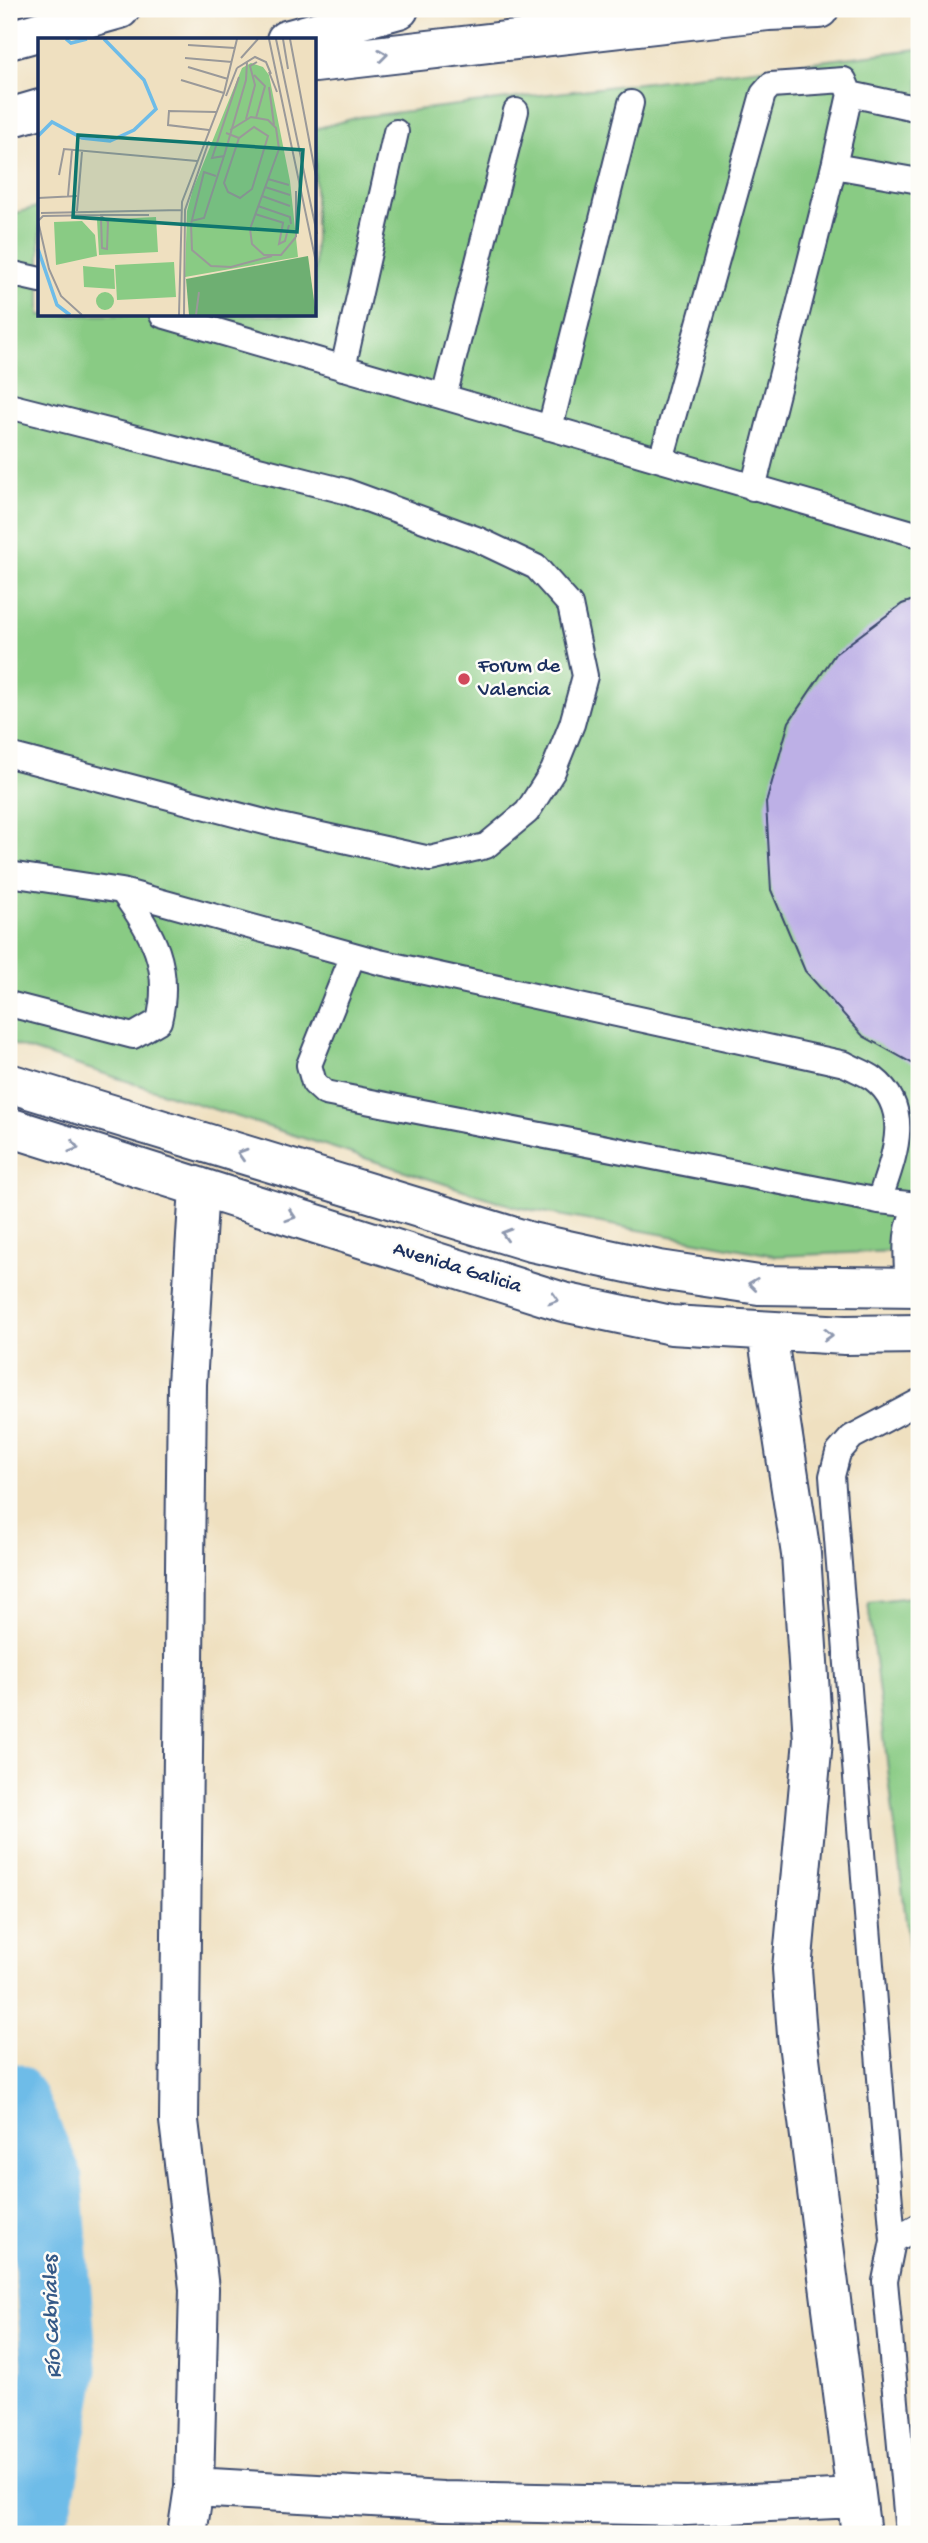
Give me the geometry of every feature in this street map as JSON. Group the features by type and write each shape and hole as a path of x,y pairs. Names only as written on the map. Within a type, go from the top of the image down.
{"main road":[{"path":"9,40 120,9"},
{"path":"293,38 399,9"},
{"path":"317,63 768,11 819,9"},
{"path":"9,118 38,110"},
{"path":"9,1083 531,1242 659,1270 759,1285 914,1287"},
{"name":"Avenida Galicia","path":"9,1127 563,1302 671,1325 767,1333 919,1334"},
{"path":"187,2534 194,2487 199,2288 179,2121 187,1384 199,1187"},
{"path":"194,2487 443,2501 689,2520 859,2516 797,2035 792,1969 813,1741 802,1554 767,1333"}],"lane":[{"path":"661,460 763,94 771,85 844,80 850,94 834,166 753,488"},
{"path":"850,94 919,109"},
{"path":"550,428 631,103"},
{"path":"444,397 516,111"},
{"path":"343,368 396,132"},
{"path":"834,166 919,181"},
{"path":"9,273 38,280"},
{"path":"177,317 229,324 343,368 919,535"},
{"path":"9,406 345,491 502,551 536,567 570,605 584,676 572,724 554,771 527,812 486,846 430,859 280,826 9,755"},
{"path":"9,874 122,891 353,955 845,1064 875,1080 897,1110 898,1142 879,1201"},
{"path":"9,1004 133,1036 159,1021 166,992 159,958 146,923 122,891"},
{"path":"353,955 309,1065 314,1083 325,1093 879,1201 919,1205 909,1224 906,1241 914,1287"},
{"path":"908,2534 885,2281 894,2241 832,1476 838,1453 852,1437 919,1402"},
{"path":"894,2241 919,2226"}],"green space":[{"name":"Forum de Valencia","path":"919,49 919,1250 777,1256 516,1207 9,1043 9,215 38,207 38,317 317,317 317,128 359,117"},
{"path":"919,1596 919,2030 868,1602"}],"building":[{"path":"919,598 919,1067 863,1036 805,971 771,890 766,803 789,722 835,654 902,604"}],"waterway":[{"name":"Río Cabriales","path":"9,2100 45,2180 60,2369 36,2498 16,2534"}],"place":[{"name":"Forum de Valencia","path":"464,679"}]}
